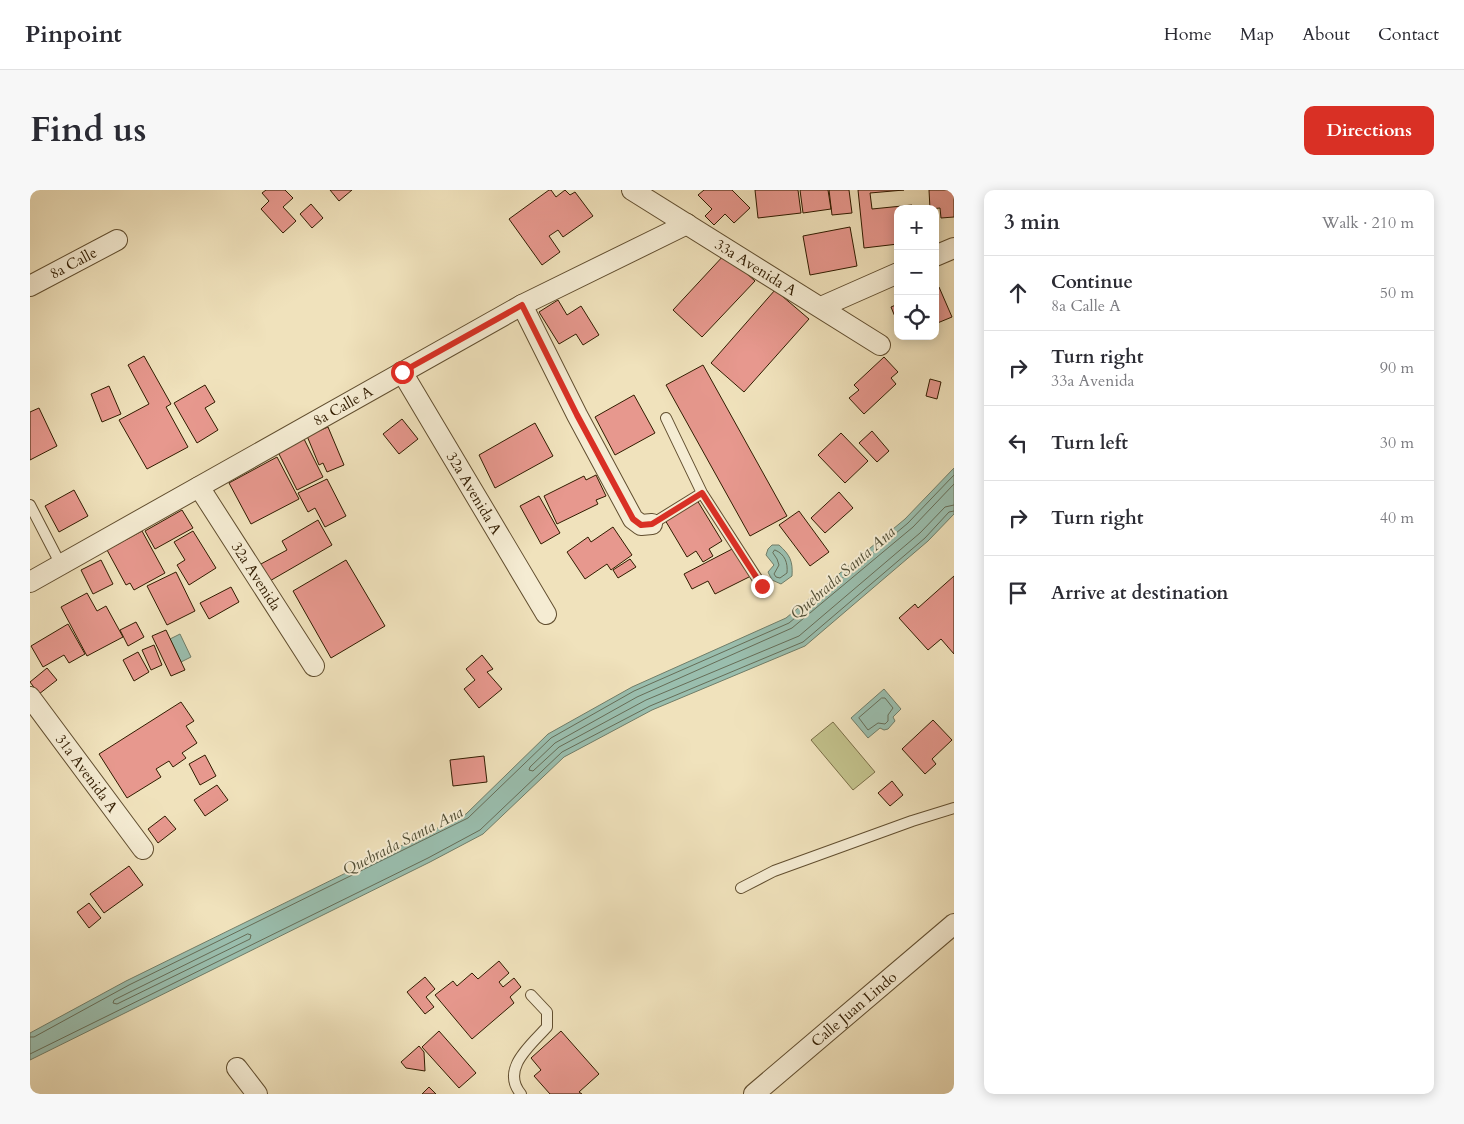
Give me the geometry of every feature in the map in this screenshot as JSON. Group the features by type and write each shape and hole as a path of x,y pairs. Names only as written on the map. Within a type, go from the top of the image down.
{"street":[{"name":"33a Avenida A","path":"632,190 880,344"},
{"name":"8a Calle A","path":"30,582 522,305 687,224"},
{"name":"8a Calle","path":"30,286 117,240"},
{"path":"939,254 954,248"},
{"path":"821,307 894,275"},
{"path":"522,305 577,415 633,519 641,525 652,524"},
{"name":"32a Avenida A","path":"402,372 546,614"},
{"name":"32a Avenida","path":"199,487 314,666"},
{"name":"31a Avenida A","path":"30,697 143,848"},
{"name":"Calle Juan Lindo","path":"754,1094 954,924"},
{"path":"237,1068 257,1094"}],"lane":[{"path":"666,418 702,493 762,586"},
{"path":"652,524 702,493"},
{"path":"30,505 61,565"},
{"path":"741,888 774,871 912,821 954,808"},
{"path":"521,1094 517,1089 513,1073 521,1056 548,1027 547,1012 531,995"}],"shaded area":[{"path":"833,722 875,772 853,790 811,740"}],"water":[{"name":"Quebrada Santa Ana","path":"954,468 954,514 928,541 805,646 652,710 564,757 483,834 30,1060 30,1033 126,981 466,814 548,734 632,687 786,618 905,519"},
{"path":"772,545 779,545 786,552 792,566 792,576 781,584 772,580 768,572 774,565 766,555"},
{"path":"180,634 191,657 181,662 170,639"},
{"path":"884,689 901,709 893,717 895,721 888,729 880,728 868,738 851,718"}],"building":[{"path":"266,190 285,190 293,198 283,207 296,221 283,233 261,209 269,201 262,193"},
{"path":"330,190 352,190 339,201"},
{"path":"549,190 556,197 565,190 570,195 575,192 593,216 563,237 558,230 549,236 560,252 542,265 509,219"},
{"path":"704,190 732,190 750,208 734,223 725,214 714,225 705,216 712,209 698,195"},
{"path":"755,190 798,190 801,213 758,218"},
{"path":"800,190 828,190 831,209 803,213"},
{"path":"829,190 849,190 852,213 832,215"},
{"path":"858,190 904,190 870,193 872,209 894,207 894,244 864,248"},
{"path":"929,190 954,190 954,217 941,218 939,205 930,205"},
{"path":"311,204 323,218 312,228 300,214"},
{"path":"850,227 857,266 810,275 803,236"},
{"path":"725,254 755,281 702,337 673,310"},
{"path":"939,287 952,317 939,322"},
{"path":"775,290 809,319 744,392 711,363"},
{"path":"558,300 567,315 581,306 599,335 583,345 576,334 559,344 539,312"},
{"path":"144,356 171,404 166,407 188,447 147,469 119,420 149,404 128,365"},
{"path":"884,357 898,372 891,378 896,384 864,414 849,398 859,390 854,385"},
{"path":"703,365 787,516 750,536 666,385"},
{"path":"930,379 941,382 937,399 926,396"},
{"path":"205,385 215,402 205,408 218,430 197,443 174,403"},
{"path":"109,386 121,414 102,422 91,394"},
{"path":"634,395 655,433 615,455 595,417"},
{"path":"39,408 57,446 30,460 30,412"},
{"path":"402,419 418,439 399,454 383,434"},
{"path":"535,423 553,456 495,488 479,455"},
{"path":"328,427 344,465 327,472 323,463 319,465 307,436"},
{"path":"872,431 889,451 877,462 859,443"},
{"path":"841,433 868,461 845,483 818,455"},
{"path":"303,437 323,477 297,490 277,450"},
{"path":"277,457 299,499 251,524 229,483"},
{"path":"596,475 606,496 596,500 598,504 557,524 544,496 584,476 586,480"},
{"path":"327,479 346,516 325,527 315,508 308,512 298,493"},
{"path":"74,490 88,516 59,532 45,506"},
{"path":"839,492 853,508 825,533 811,518"},
{"path":"539,496 560,533 541,544 520,506"},
{"path":"697,500 722,541 709,549 713,556 703,562 696,551 687,557 665,520"},
{"path":"182,510 193,528 155,549 145,531"},
{"path":"799,511 829,552 810,566 779,525"},
{"path":"318,520 332,545 268,582 259,565 287,550 282,541"},
{"path":"613,527 632,555 611,570 607,564 585,579 567,552 588,537 591,542"},
{"path":"142,531 165,573 134,590 130,583 126,585 107,550"},
{"path":"193,531 216,568 189,585 177,565 185,560 174,542"},
{"path":"736,547 751,576 715,594 708,581 692,589 684,574"},
{"path":"630,559 636,567 618,578 613,570"},
{"path":"101,560 113,584 93,594 81,570"},
{"path":"346,560 385,626 331,658 293,591"},
{"path":"176,572 195,611 167,625 147,586"},
{"path":"954,576 954,654 941,639 928,650 899,618 915,604 918,608"},
{"path":"231,587 239,602 209,619 200,603"},
{"path":"87,593 97,611 106,606 123,637 87,656 61,607"},
{"path":"136,622 144,637 128,646 120,630"},
{"path":"68,624 85,654 69,663 64,655 43,667 31,646"},
{"path":"166,630 185,670 171,676 152,636"},
{"path":"154,645 162,665 151,670 142,650"},
{"path":"138,652 149,672 134,681 123,660"},
{"path":"482,655 493,669 487,672 502,689 479,708 464,689 475,680 466,669"},
{"path":"47,668 57,680 39,694 30,682"},
{"path":"181,702 194,721 186,726 197,743 182,753 186,758 173,767 169,761 156,769 161,777 127,798 99,754"},
{"path":"933,720 952,740 932,759 936,764 925,774 902,749"},
{"path":"205,755 216,776 200,785 189,764"},
{"path":"484,756 487,782 453,786 450,760"},
{"path":"892,781 903,795 890,806 878,793"},
{"path":"217,785 228,800 205,816 194,800"},
{"path":"165,816 176,829 158,843 148,829"},
{"path":"129,866 143,885 104,913 90,894"},
{"path":"89,903 101,918 89,928 77,912"},
{"path":"499,961 509,973 499,982 503,987 514,978 521,987 510,997 514,1003 472,1039 435,995 453,981 457,986 472,973 478,979"},
{"path":"425,977 435,989 426,997 434,1007 425,1014 407,992"},
{"path":"439,1031 476,1073 459,1088 422,1047"},
{"path":"561,1031 599,1074 579,1092 582,1094 550,1094 534,1076 541,1070 531,1058"},
{"path":"419,1046 424,1052 425,1071 406,1068 401,1062"},
{"path":"429,1087 436,1094 422,1094"}],"route":[{"path":"402,372 522,305 577,415 633,519 641,525 652,524 702,493 762,586"}]}
